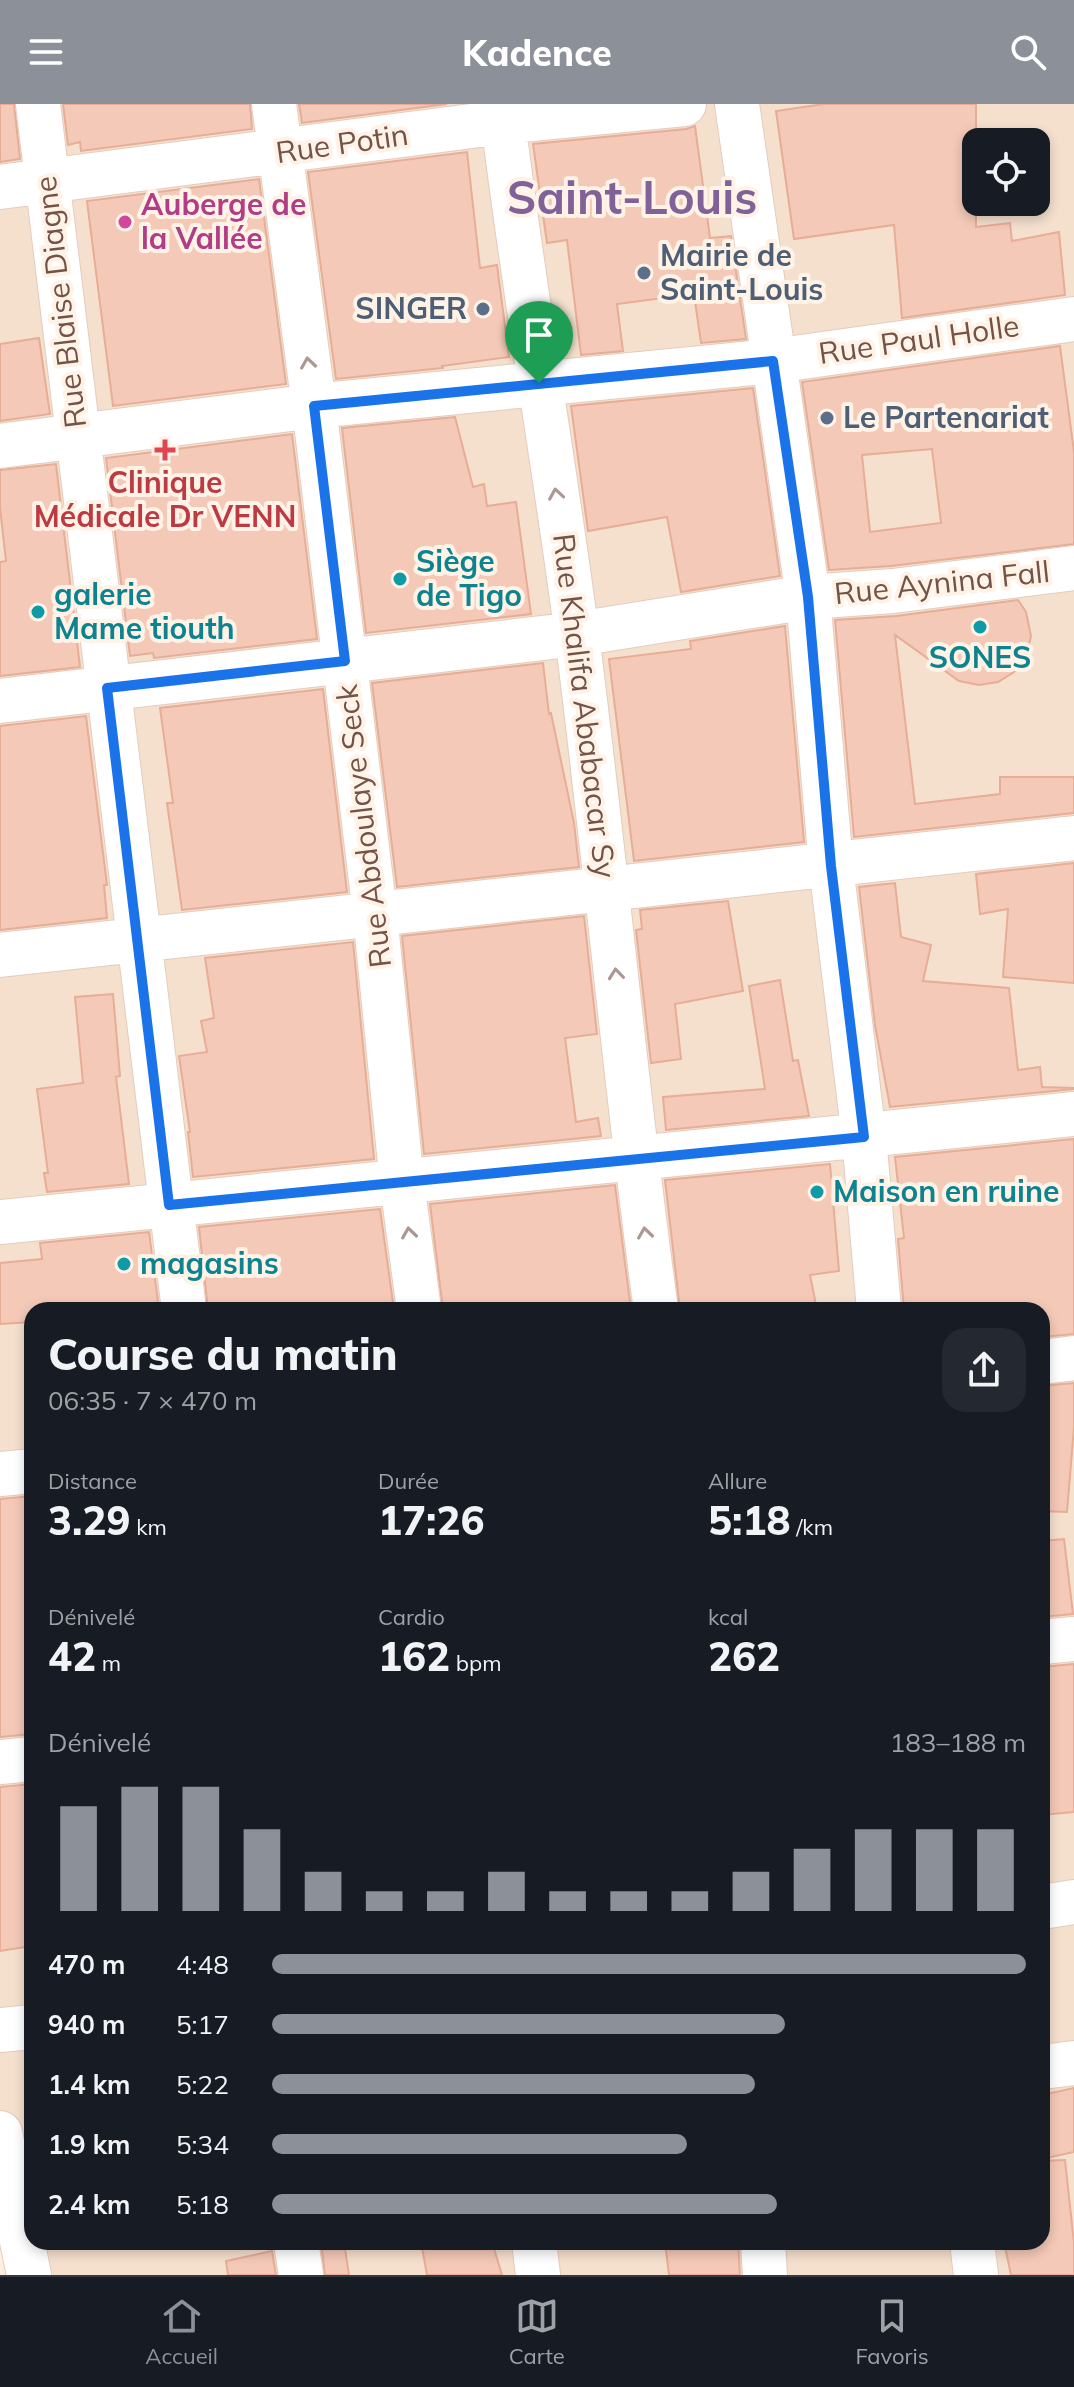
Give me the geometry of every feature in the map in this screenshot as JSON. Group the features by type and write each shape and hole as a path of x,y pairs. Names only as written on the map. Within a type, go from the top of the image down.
{"street":[{"name":"Rue Blaise Diagne","path":"38,104 183,1302"},
{"name":"Rue Abdoulaye Seck","path":"274,104 345,661 418,1302"},
{"name":"Rue Potin","path":"0,187 279,153 502,113 684,104"},
{"path":"737,104 808,597 831,866 864,1137 878,1302"},
{"name":"Rue Khalifa Ababacar Sy","path":"502,113 577,634 635,1159 655,1302"},
{"name":"Rue Paul Holle","path":"0,446 314,406 773,361 1074,319"},
{"name":"Rue Aynina Fall","path":"0,701 577,634 808,597 893,591 1074,568"},
{"path":"0,955 1074,838"},
{"path":"0,1222 1074,1114"},
{"path":"1050,1361 1074,1358"},
{"path":"0,1474 24,1472"},
{"path":"1050,1641 1074,1639"},
{"path":"0,1762 24,1760"},
{"path":"1050,1906 1074,1902"},
{"path":"0,2030 24,2028"},
{"path":"1050,2066 1074,2063"},
{"path":"0,2133 24,2207"},
{"path":"27,2250 29,2275"},
{"path":"297,2250 301,2275"},
{"path":"535,2250 538,2275"},
{"path":"763,2250 765,2275"},
{"path":"973,2250 976,2275"}],"shaded area":[{"path":"0,104 1074,104 1074,2275 29,2275 0,2133"}],"building":[{"path":"0,104 14,104 20,159 0,162"},
{"path":"63,104 250,104 252,129 81,151 80,142 68,145"},
{"path":"299,104 447,104 302,123"},
{"path":"824,104 976,104 976,128 962,128 962,216 976,216 976,227 1010,223 1012,241 1059,232 1065,295 902,318 894,225 794,239 776,111"},
{"path":"695,126 710,238 731,236 746,339 701,343 694,294 617,304 623,351 581,355 567,240 547,243 533,144"},
{"path":"467,152 480,268 497,265 509,357 443,368 336,379 308,172"},
{"path":"259,179 286,384 113,406 87,201"},
{"path":"39,338 50,414 0,421 0,344"},
{"path":"1060,346 1074,452 1074,544 891,566 829,570 802,382","holes":["932,449 941,523 870,532 862,455"]},
{"path":"753,388 780,576 681,592 667,517 588,531 571,406"},
{"path":"455,417 473,487 484,484 487,506 516,502 531,614 366,633 342,428"},
{"path":"292,434 317,639 154,658 153,653 130,656 106,458"},
{"path":"56,464 80,667 0,676 0,562 6,561 0,508 0,470"},
{"path":"1018,600 1026,612 1031,636 1027,654 1014,672 998,682 979,685 959,681 895,635 915,804 1000,794 1000,777 1074,777 1074,813 854,837 835,620 896,616"},
{"path":"785,626 804,842 634,861 609,659 691,649 690,641"},
{"path":"543,663 549,714 574,823 579,867 397,887 372,683"},
{"path":"323,689 347,892 182,910 167,803 173,803 160,708"},
{"path":"86,716 107,885 104,885 107,918 0,930 0,726"},
{"path":"1074,863 1074,983 1003,977 1008,909 980,914 976,874"},
{"path":"895,883 901,937 931,945 923,981 1009,988 1018,1070 1040,1067 1042,1087 1074,1089 890,1107 875,1025 859,887"},
{"path":"728,901 743,991 675,1004 681,1059 651,1063 636,930 642,929 640,910"},
{"path":"584,916 597,1034 565,1038 576,1122 598,1118 601,1136 424,1154 402,936"},
{"path":"353,942 374,1159 193,1177 179,1056 207,1052 201,1021 214,1018 205,958"},
{"path":"780,980 793,1061 798,1060 809,1116 666,1130 663,1097 765,1089 749,986"},
{"path":"113,994 120,1076 116,1077 129,1184 47,1192 44,1173 48,1173 37,1089 83,1083 75,997"},
{"path":"1074,1139 1074,1334 1050,1336 1050,1302 903,1302 898,1239 904,1238 895,1157"},
{"path":"830,1164 839,1271 810,1275 815,1302 679,1302 665,1180"},
{"path":"615,1185 630,1302 442,1302 430,1204"},
{"path":"380,1209 393,1302 207,1302 199,1227"},
{"path":"149,1232 158,1302 24,1302 24,1322 0,1324 0,1263 42,1259 40,1243"},
{"path":"1074,1383 1067,1512 1050,1511 1050,1385"},
{"path":"24,1497 24,1735 0,1737 0,1499"},
{"path":"1064,1539 1073,1614 1050,1616 1050,1540"},
{"path":"1074,1664 1074,1812 1050,1814 1050,1666"},
{"path":"24,1785 24,1947 0,1951 0,1787"},
{"path":"1074,2088 1074,2152 1050,2157 1050,2093"},
{"path":"1065,2160 1074,2243 1074,2275 1011,2275 1006,2250 1050,2250 1050,2161"},
{"path":"322,2250 345,2250 349,2275 325,2275"},
{"path":"422,2250 494,2250 502,2275 427,2275"},
{"path":"666,2250 738,2250 740,2275 669,2275"},
{"path":"272,2251 276,2275 228,2275 226,2261"}],"place":[{"name":"Auberge de la Vallée","path":"125,222"},
{"name":"Mairie de Saint-Louis","path":"644,273"},
{"name":"SINGER","path":"483,309"},
{"name":"Le Partenariat","path":"827,418"},
{"name":"Clinique Médicale Dr VENN","path":"165,450"},
{"name":"Siège de Tigo","path":"400,579"},
{"name":"galerie Mame tiouth","path":"38,612"},
{"name":"SONES","path":"980,627"},
{"name":"Maison en ruine","path":"817,1192"},
{"name":"magasins","path":"124,1264"}],"district":[{"name":"Saint-Louis","path":"632,198"}],"route":[{"path":"773,361 808,597 831,866 864,1137 169,1205 107,688 345,661 314,406 539,383 773,361"}]}
